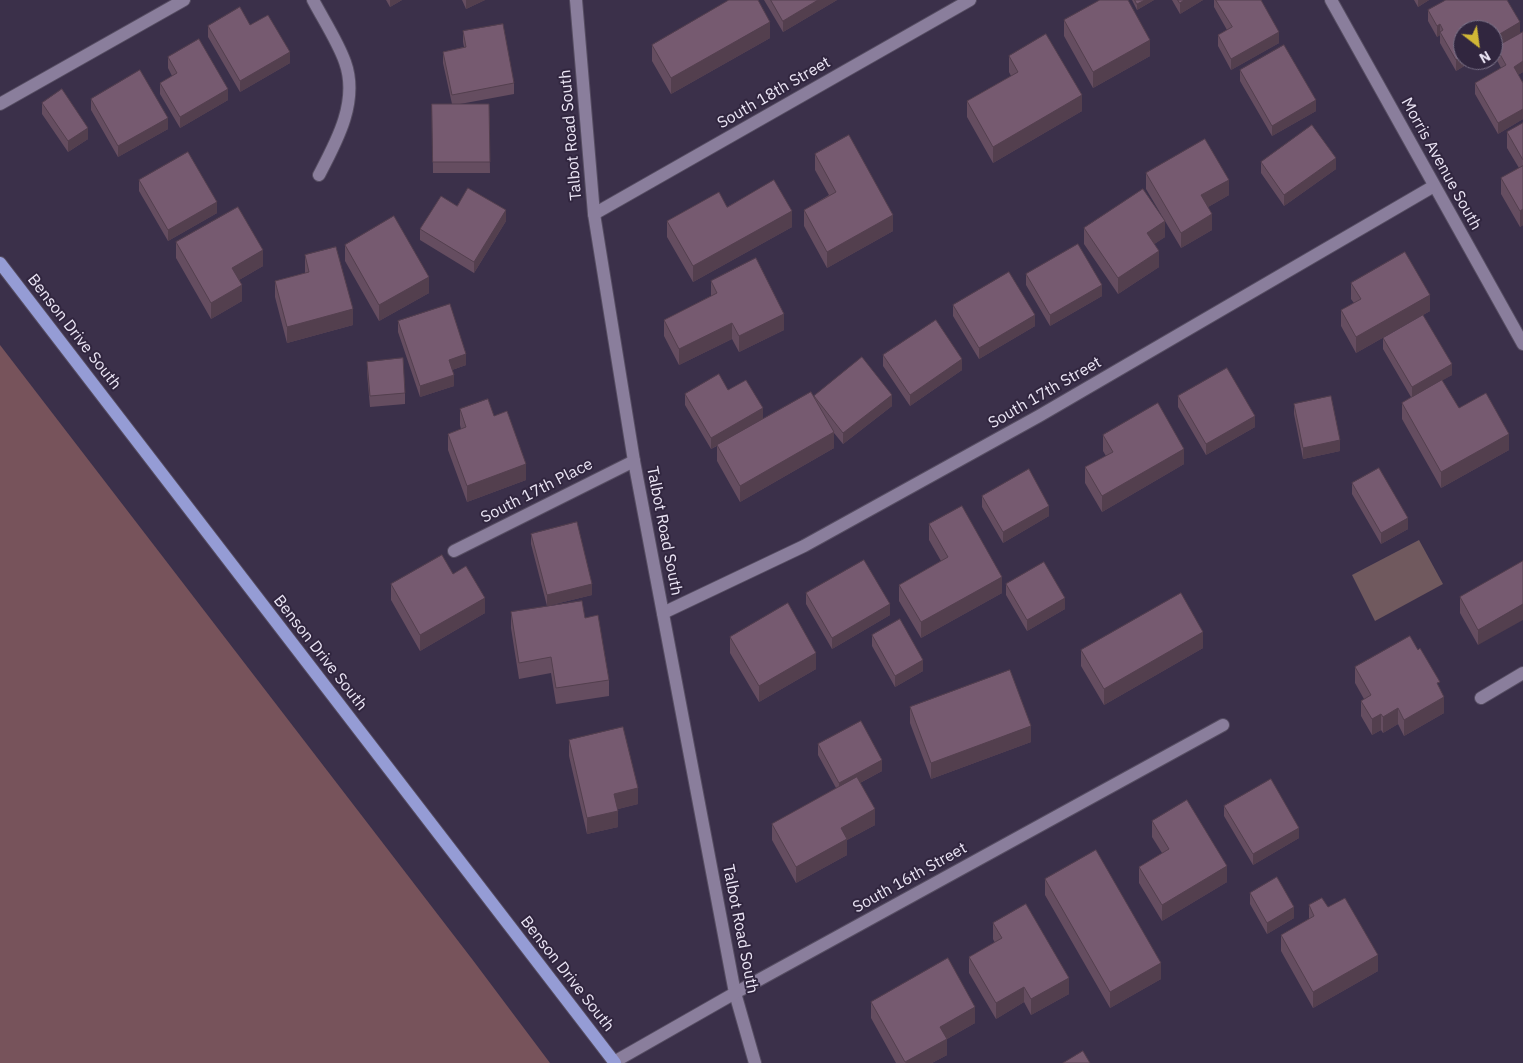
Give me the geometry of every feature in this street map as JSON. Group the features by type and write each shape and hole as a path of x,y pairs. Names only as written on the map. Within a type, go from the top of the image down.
{"main road":[{"name":"Benson Drive South","path":"0,263 615,1063"}],"street":[{"path":"0,104 184,0"},
{"path":"313,0 345,62 350,90 345,116 337,140 319,175"},
{"name":"Talbot Road South","path":"576,0 594,214 634,461 735,993 755,1063"},
{"name":"South 18th Street","path":"594,214 970,0"},
{"name":"Morris Avenue South","path":"1331,0 1523,344"},
{"name":"South 17th Street","path":"663,613 804,546 1048,411 1434,186"},
{"name":"South 17th Place","path":"454,551 634,461"},
{"path":"1481,698 1523,673"},
{"name":"South 16th Street","path":"615,1063 735,993 1223,725"}],"shaded area":[{"path":"0,345 472,959 550,1063 0,1063"},
{"path":"1419,540 1443,584 1375,621 1352,575"}],"building":[{"path":"729,0 758,0 770,22 671,78 652,45"},
{"path":"771,0 818,0 783,21"},
{"path":"1100,0 1128,0 1150,40 1093,72 1064,20"},
{"path":"1135,0 1145,0 1137,4"},
{"path":"1216,0 1261,0 1279,32 1231,59 1218,35 1232,27"},
{"path":"1446,0 1507,0 1520,22 1503,32 1503,20 1453,20 1453,55 1440,32 1443,30 1440,24 1437,26 1428,10"},
{"path":"240,7 250,25 268,15 290,52 240,81 208,26"},
{"path":"503,24 514,83 452,95 443,52 466,47 463,31"},
{"path":"1523,32 1523,61 1514,67 1523,83 1523,109 1498,123 1475,83 1497,70 1503,70 1503,67 1506,65 1503,60 1503,43"},
{"path":"1046,34 1082,95 993,147 967,101 1018,72 1009,56"},
{"path":"199,39 228,89 180,117 160,83 177,73 168,57"},
{"path":"1284,45 1316,100 1272,126 1240,70"},
{"path":"140,70 168,118 118,146 91,99"},
{"path":"62,89 88,128 68,141 42,103"},
{"path":"432,104 489,104 490,162 433,162"},
{"path":"1523,123 1523,160 1507,132"},
{"path":"1312,125 1336,158 1284,195 1261,162"},
{"path":"849,135 893,215 827,252 804,210 836,192 815,154"},
{"path":"1205,139 1229,180 1201,195 1212,214 1181,233 1146,173"},
{"path":"188,152 217,202 168,230 139,180"},
{"path":"1523,166 1523,209 1520,211 1501,178"},
{"path":"774,180 792,211 693,266 667,221 719,192 727,207"},
{"path":"468,188 506,210 474,262 420,229 441,196 457,206"},
{"path":"1143,189 1165,221 1147,233 1159,251 1118,278 1084,228"},
{"path":"238,207 263,250 232,268 242,285 211,303 176,242"},
{"path":"394,216 429,277 379,305 345,245"},
{"path":"1078,244 1102,285 1050,315 1026,274"},
{"path":"336,247 353,309 287,327 275,281 309,272 305,255"},
{"path":"1405,252 1430,295 1356,337 1341,310 1361,299 1351,283"},
{"path":"756,258 784,314 739,336 732,323 679,349 664,320 717,293 711,281"},
{"path":"1009,272 1035,315 979,348 953,305"},
{"path":"450,304 466,354 449,360 454,375 420,386 398,321"},
{"path":"1423,315 1452,364 1412,387 1383,338"},
{"path":"936,320 962,359 910,395 883,355"},
{"path":"862,357 892,395 843,433 814,396"},
{"path":"403,358 405,393 370,396 367,362"},
{"path":"1227,368 1255,416 1206,444 1178,396"},
{"path":"719,374 728,390 746,380 763,408 711,438 685,394"},
{"path":"1442,380 1459,408 1486,393 1509,434 1441,472 1402,403"},
{"path":"811,392 834,432 740,486 717,445"},
{"path":"1331,396 1340,440 1303,448 1294,404"},
{"path":"488,399 494,416 507,411 526,464 467,486 448,434 466,427 460,409"},
{"path":"1158,403 1184,449 1102,496 1085,467 1113,452 1103,435"},
{"path":"1379,468 1408,518 1381,533 1352,483"},
{"path":"1029,469 1049,506 1003,532 982,496"},
{"path":"962,506 1002,577 921,622 899,585 948,557 929,524"},
{"path":"577,522 592,584 547,595 531,534"},
{"path":"442,555 453,574 466,566 485,598 420,635 391,584"},
{"path":"864,560 890,604 832,638 806,593"},
{"path":"1523,561 1523,604 1478,630 1460,597"},
{"path":"1044,562 1065,598 1027,620 1006,584"},
{"path":"1181,593 1203,632 1104,689 1081,650"},
{"path":"582,601 585,618 598,615 609,680 556,688 551,657 519,663 511,612"},
{"path":"788,603 816,653 759,686 730,637"},
{"path":"900,619 923,660 895,676 872,635"},
{"path":"1410,636 1418,650 1420,648 1440,682 1437,683 1444,697 1404,720 1398,708 1383,717 1381,714 1372,719 1361,701 1371,695 1355,667"},
{"path":"1010,670 1031,726 931,763 910,707"},
{"path":"861,721 882,760 839,783 818,744"},
{"path":"623,727 638,788 614,794 618,811 587,818 569,740"},
{"path":"857,777 875,809 841,828 847,839 796,867 772,824"},
{"path":"1271,779 1299,828 1253,854 1224,806"},
{"path":"1187,800 1227,866 1162,905 1139,867 1169,849 1152,821"},
{"path":"1096,850 1161,963 1110,992 1045,879"},
{"path":"1277,877 1294,907 1267,923 1250,893"},
{"path":"1322,898 1328,907 1345,898 1378,955 1313,992 1281,935 1314,916 1309,905"},
{"path":"1026,904 1069,978 1031,999 1024,987 996,1003 969,957 1002,938 993,923"},
{"path":"948,958 975,1007 940,1027 947,1039 905,1062 871,1002"},
{"path":"1083,1051 1090,1063 1063,1063"}]}
